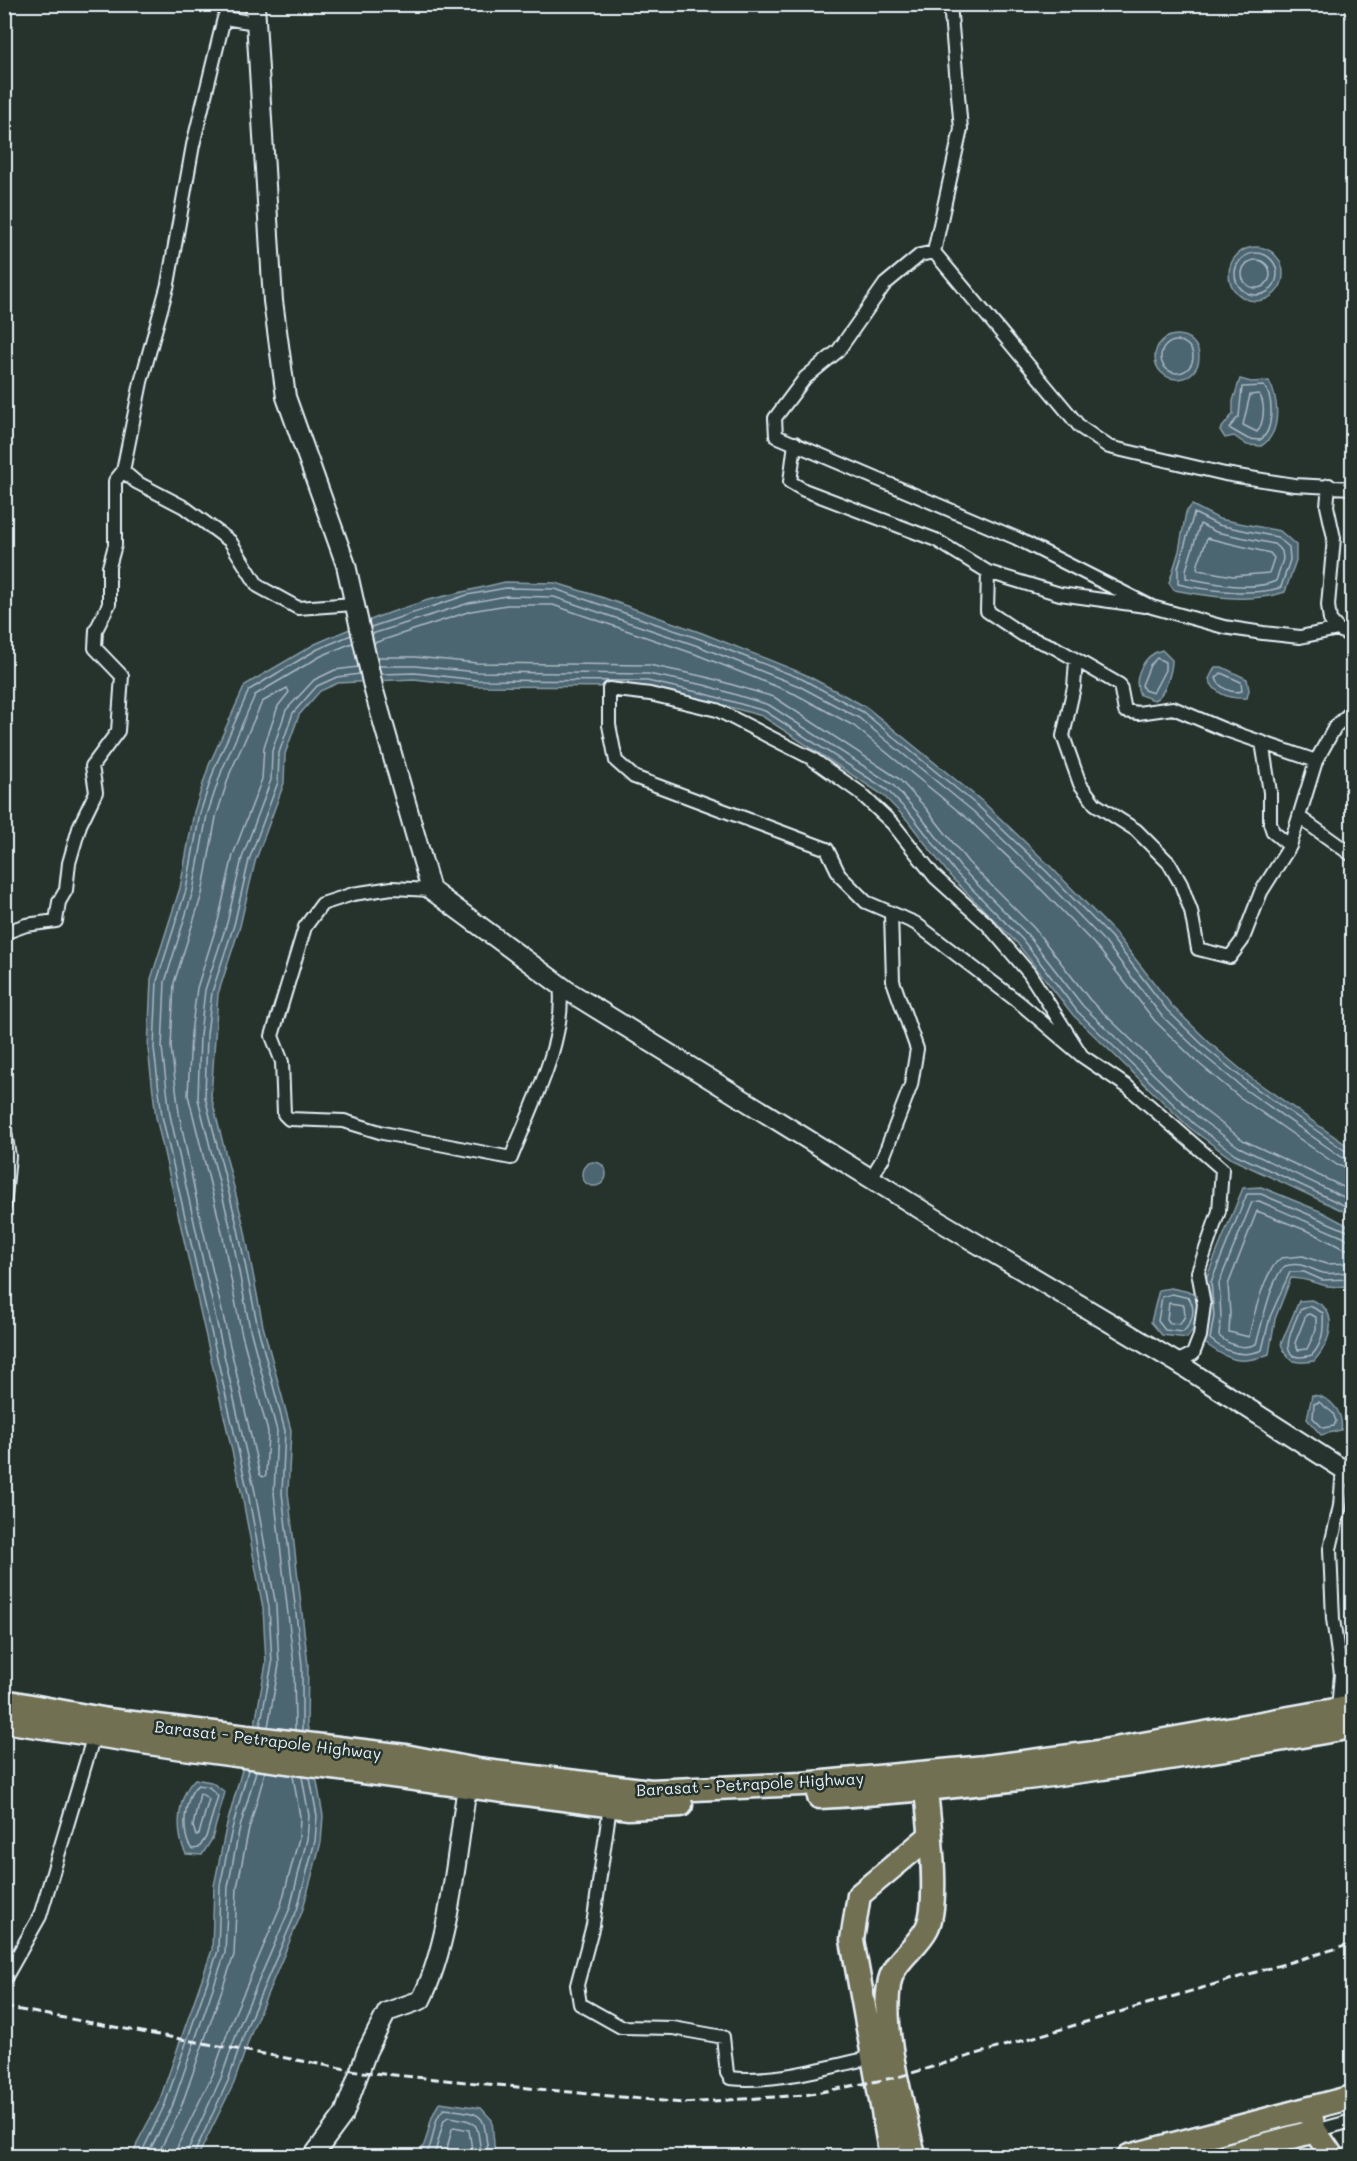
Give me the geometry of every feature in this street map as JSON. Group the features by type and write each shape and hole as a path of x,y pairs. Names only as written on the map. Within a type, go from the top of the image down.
{"highway":[{"name":"Barasat - Petrapole Highway","path":"4,1701 108,1720 178,1738"},
{"name":"Barasat - Petrapole Highway","path":"364,1762 405,1756 477,1770 651,1791 802,1784 985,1767 1109,1750 1345,1708"},
{"name":"Barasat - Petrapole Highway","path":"4,1721 94,1735 178,1738 364,1762 467,1787 629,1809 926,1791 1111,1768 1353,1727"},
{"path":"914,2157 886,2009 889,1981 902,1958 926,1930 932,1916 931,1835 926,1791"},
{"path":"891,2157 852,1940 859,1895 931,1835"},
{"path":"1129,2157 1353,2097"},
{"path":"1308,2108 1315,2131 1332,2157"},
{"path":"1224,2157 1315,2131"}],"street":[{"path":"255,4 273,301 286,397 346,566 374,691 431,890"},
{"path":"934,252 961,129 950,4"},
{"path":"4,933 26,925 56,921 59,902 66,890 69,863 80,825 96,792 92,766 118,731 122,676 95,648 96,630 109,604 109,567 115,545 115,481 123,471 141,382 168,284 193,145 224,18 256,23"},
{"path":"934,252 920,255 885,284 837,351 805,378 775,418 776,436 1016,538 1152,607"},
{"path":"934,252 1080,427 1109,447 1226,474 1294,485 1353,488"},
{"path":"795,443 790,482 804,490 936,540 988,572 1060,594 1152,607 1224,627 1300,637 1338,629"},
{"path":"123,471 136,482 184,507 230,541 258,586 298,608 354,606"},
{"path":"1329,485 1328,506 1334,538 1328,605 1330,620 1338,629 1353,637"},
{"path":"988,572 987,611 1023,634 1054,647 1120,685 1125,711 1138,713 1173,708 1316,761"},
{"path":"1076,660 1074,687 1063,736 1080,784 1095,804 1137,830 1169,863 1181,884 1191,911 1198,949 1230,957 1242,941 1261,892 1290,846 1316,761 1335,727 1353,711"},
{"path":"1082,1056 1029,973 987,924 935,877 893,824 860,792 811,758 717,710 650,694 609,689 609,725 616,761 634,777 827,849 840,876 866,902 915,923 1022,1004 1082,1056 1128,1087 1222,1169 1219,1211 1197,1277 1204,1304 1200,1336 1193,1354 1176,1362"},
{"path":"1262,742 1270,792 1270,823 1273,832 1290,846"},
{"path":"1299,817 1353,855"},
{"path":"560,985 561,1021 538,1091 511,1158 383,1133 344,1121 289,1119 284,1114 282,1062 272,1036 305,927 322,903 353,894 392,888 431,890 560,985 871,1178 1176,1362 1348,1472 1330,1549 1333,1619 1345,1708"},
{"path":"871,1178 883,1158 911,1085 917,1049 893,981 891,913"},
{"path":"4,1126 9,1156 4,1208"},
{"path":"4,1980 40,1916 94,1735"},
{"path":"313,2157 344,2114 367,2051 387,2012 421,2000 429,1983 449,1903 467,1787"},
{"path":"610,1806 593,1925 577,1985 580,2004 621,2027 673,2028 723,2037 727,2073 730,2078 744,2080 873,2057"},
{"path":"1315,2131 1353,2121"}],"water":[{"path":"1251,247 1261,247 1271,251 1279,259 1283,274 1279,289 1271,297 1261,301 1251,301 1241,297 1233,289 1229,279 1229,269 1233,259 1241,251"},
{"path":"1177,335 1192,342 1199,357 1192,372 1177,379 1162,372 1155,357 1162,342"},
{"path":"1240,379 1251,382 1269,381 1275,397 1277,416 1273,433 1261,446 1247,445 1234,436 1225,438 1220,430 1233,414 1233,401"},
{"path":"1192,505 1219,519 1280,531 1296,545 1296,560 1285,592 1272,596 1244,598 1174,590 1169,583 1179,551 1186,512"},
{"path":"505,582 556,583 604,598 702,633 804,674 866,707 983,802 1050,866 1115,933 1172,1006 1212,1045 1251,1078 1352,1149 1352,1215 1232,1159 1190,1128 1073,1015 1017,943 951,877 908,821 883,795 762,716 647,687 476,686 414,679 338,683 320,691 299,715 285,754 284,783 255,862 240,926 218,994 211,1096 244,1227 263,1326 291,1430 288,1492 308,1665 307,1724 323,1816 321,1842 302,1912 253,2028 234,2083 198,2156 133,2156 138,2141 159,2102 212,1950 214,1886 226,1828 256,1719 266,1663 263,1608 242,1495 156,1117 148,1049 151,979 180,888 194,812 209,765 245,685 315,644 380,616 428,600"},
{"path":"1162,650 1172,660 1172,665 1165,688 1154,700 1140,695 1138,675 1149,657"},
{"path":"1215,667 1222,667 1247,679 1249,690 1247,698 1230,697 1215,689 1209,679"},
{"path":"594,1162 602,1166 606,1174 602,1182 594,1186 586,1182 582,1174 586,1166"},
{"path":"1261,1187 1322,1212 1352,1228 1352,1285 1333,1287 1291,1278 1275,1319 1269,1354 1250,1360 1234,1359 1203,1342 1205,1281 1243,1188"},
{"path":"1171,1288 1194,1293 1196,1299 1198,1317 1187,1338 1162,1335 1151,1322 1159,1290"},
{"path":"1311,1300 1320,1304 1327,1311 1330,1319 1328,1336 1320,1354 1314,1361 1293,1361 1286,1355 1281,1344 1299,1301"},
{"path":"1312,1395 1325,1398 1334,1406 1340,1417 1341,1430 1321,1435 1307,1419"},
{"path":"195,1779 211,1782 225,1792 212,1839 202,1855 186,1854 179,1826 184,1795"},
{"path":"440,2102 481,2108 492,2120 495,2156 418,2156 425,2143 432,2116"}],"railway":[{"path":"4,2007 363,2072 683,2103 805,2095 898,2077 1352,1944"}]}
